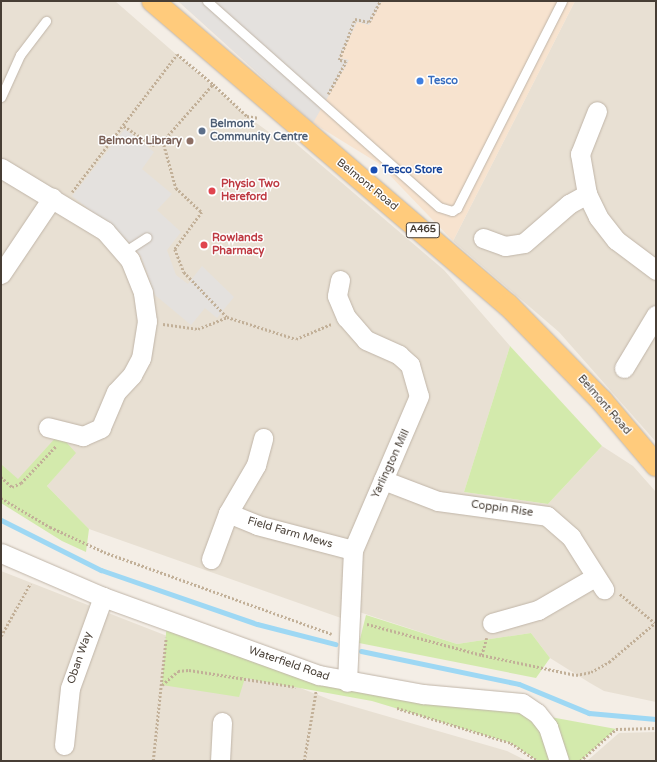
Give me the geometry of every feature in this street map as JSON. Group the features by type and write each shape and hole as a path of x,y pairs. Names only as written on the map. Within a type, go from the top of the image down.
{"highway":[{"name":"Belmont Road","path":"153,1 508,305 602,401 656,465"}],"street":[{"path":"597,111 580,154 587,194 598,217 616,240 630,254 656,270"},
{"path":"1,168 58,200 105,231 124,252 143,293 147,321 141,358 132,375 116,392 101,428 83,436 48,427"},
{"path":"484,238 505,246 524,244 569,204 587,194"},
{"path":"1,274 58,200"},
{"name":"Yarlington Mill","path":"340,280 338,296 346,317 366,340 399,355 410,365 417,381 419,396 412,417 353,550 347,682"},
{"path":"624,368 656,315"},
{"path":"211,560 228,513 256,465 263,438"},
{"name":"Coppin Rise","path":"383,480 438,501 547,516 571,537 600,583"},
{"name":"Field Farm Mews","path":"228,513 257,525 353,550"},
{"name":"Waterfield Road","path":"1,553 37,571 167,621 317,686 347,682 522,703 537,713 548,727 559,761"},
{"path":"492,623 538,610 600,583"},
{"name":"Oban Way","path":"64,745 70,688 103,597"},
{"path":"220,761 222,722"}],"lane":[{"path":"207,1 322,105 446,211 457,208 562,1"},
{"path":"1,97 20,55 46,21"},
{"path":"124,252 147,237"}],"path":[{"path":"322,105 346,62 339,60 355,19 369,22 380,1"},
{"path":"58,200 124,126 177,54 213,84 247,116 265,118"},
{"path":"124,126 152,145 163,141 213,84"},
{"path":"163,141 176,188 202,212 175,249 184,272 227,317 296,339 346,317"},
{"path":"147,321 198,329 227,317"},
{"path":"1,477 12,487 21,483 68,432"},
{"path":"1,498 50,527 104,552 349,638"},
{"path":"1,636 37,571"},
{"path":"350,619 482,655 576,675 591,672 620,655 655,623 615,589 600,583"},
{"path":"153,761 162,685 167,621"},
{"path":"482,655 492,623"},
{"path":"162,685 178,671 189,670 302,688"},
{"path":"304,761 317,686"},
{"path":"395,708 512,743 538,761"},
{"path":"580,761 616,729 656,728"}],"shaded area":[{"path":"1,1 115,1 247,116 281,141 286,135 444,270 510,346 464,492 548,504 602,446 633,466 656,492 656,702 604,691 550,658 531,633 457,644 344,607 341,618 89,529 47,486 75,453 18,480 1,464"},
{"path":"178,1 575,1 453,241 378,163 313,123"},
{"path":"178,1 382,1 369,25 357,22 340,58 349,60 313,123"},
{"path":"575,1 656,1 656,442 559,332 453,241"},
{"path":"125,129 154,152 142,169 172,194 157,210 181,232 167,250 176,275 188,284 202,266 234,297 217,318 205,308 191,325 155,295 141,256 123,236 72,196"},
{"path":"1,571 331,700 507,751 527,761 1,761"},
{"path":"656,732 656,761 587,761 619,733"}],"green space":[{"path":"510,346 602,446 548,504 464,492"},
{"path":"59,434 76,453 47,486 89,529 86,552 62,541 1,503 1,464 18,479"},
{"path":"366,615 457,644 531,633 550,658 536,678 359,643"},
{"path":"167,621 319,675 616,729 580,761 538,761 511,743 372,701 245,678 239,697 162,685"}],"waterway":[{"path":"1,520 101,570 257,624 335,644"},
{"path":"361,651 519,684 589,713 656,719"}],"place":[{"name":"Tesco","path":"420,81"},
{"name":"Belmont Community Centre","path":"202,131"},
{"name":"Belmont Library","path":"190,141"},
{"name":"Tesco Store","path":"374,170"},
{"name":"Physio Two Hereford","path":"212,191"},
{"name":"Rowlands Pharmacy","path":"204,245"}]}
